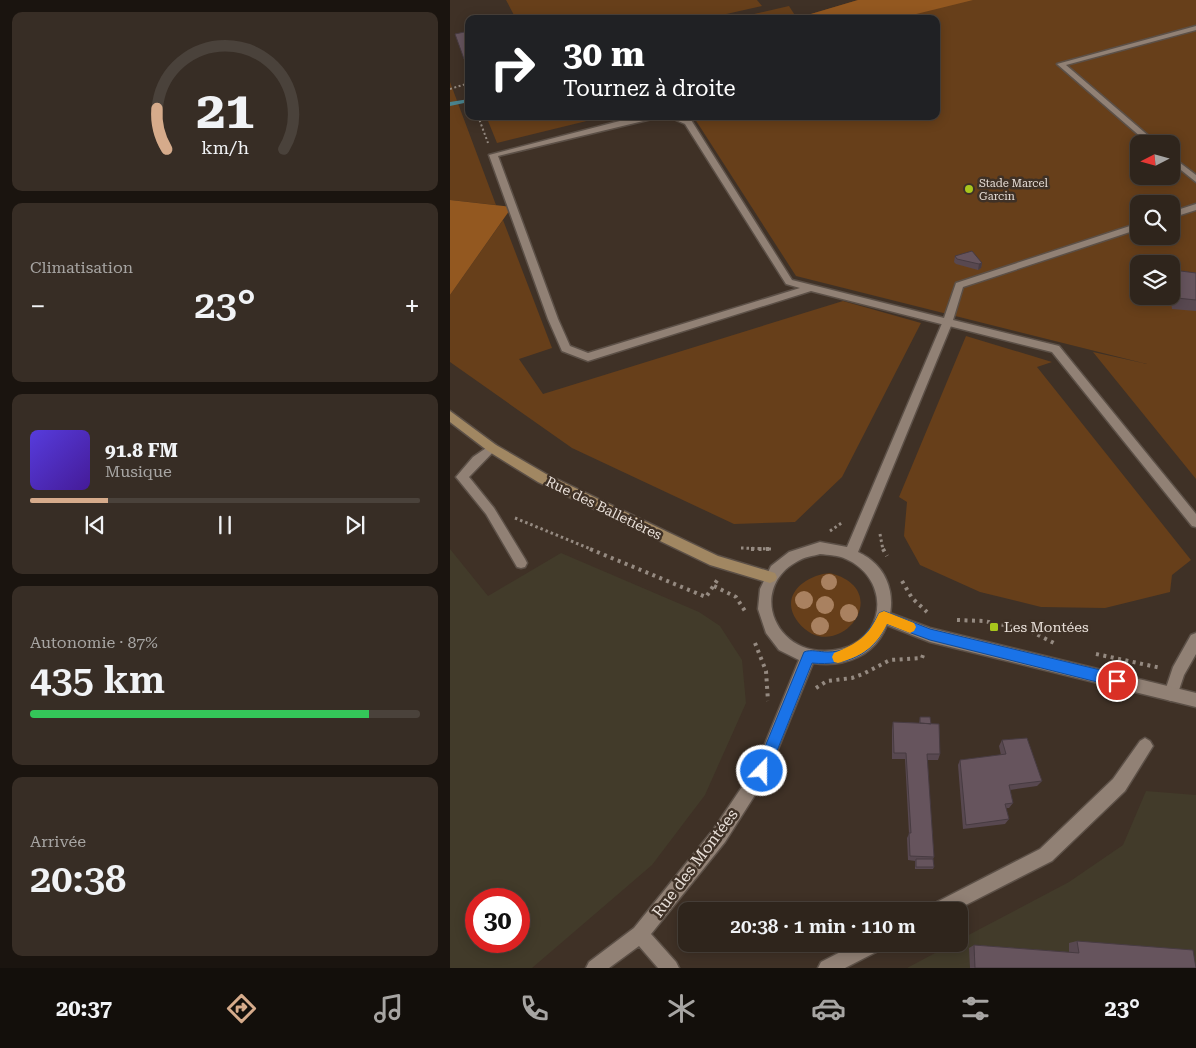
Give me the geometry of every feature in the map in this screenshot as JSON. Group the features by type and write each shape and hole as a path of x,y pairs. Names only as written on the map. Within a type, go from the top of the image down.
{"main road":[{"name":"Rue des Balletières","path":"450,416 492,448 542,478 714,561 770,578"}],"street":[{"path":"851,553 948,321"},
{"path":"834,548 851,553 868,564 879,578 886,600 884,617 876,634 869,642 851,653 830,658 808,657 798,653 780,641 768,624 765,615 764,596 770,578 783,562 791,556 810,549 834,548"},
{"path":"884,617 930,634 1196,700"},
{"path":"1171,694 1178,672 1196,640"},
{"name":"Rue des Montées","path":"594,968 640,934 718,836 762,771 808,657"},
{"path":"955,902 1046,856 1119,785 1145,746"},
{"path":"640,934 670,968"},
{"path":"827,968 858,952"}],"lane":[{"path":"1144,135 1061,64 1196,28"},
{"path":"633,120 493,155 553,319 566,348 588,357 811,287"},
{"path":"682,120 688,122 789,282 1055,349 1196,522"},
{"path":"1180,166 1196,179"},
{"path":"1180,212 1196,207"},
{"path":"948,321 959,285 1130,229"},
{"path":"492,448 477,460 462,477 490,511 521,563"}],"path":[{"path":"450,89 465,84"},
{"path":"480,120 493,155"},
{"path":"490,511 500,512 706,597 714,586 736,597 744,607 746,615"},
{"path":"880,530 883,550 890,561"},
{"path":"901,578 907,594 915,603 934,615"},
{"path":"955,620 984,621 1028,630 1055,644 1065,646"},
{"path":"752,636 766,663 769,678 768,706"},
{"path":"1093,653 1178,672"},
{"path":"810,695 827,681 852,678 890,660 922,658"}],"shaded area":[{"path":"506,0 757,0 762,6 722,15 514,15"},
{"name":"Stade Marcel Garcin","path":"858,0 1196,0 1196,479 1093,352 1147,364 796,276 696,120 940,120 940,15 807,15"},
{"path":"858,0 973,0 912,15 807,15"},
{"path":"789,6 795,15 750,15"},
{"path":"450,82 496,205 450,200"},
{"path":"488,120 591,120 497,143"},
{"path":"450,200 512,207 450,295"},
{"path":"503,220 552,348 519,359 543,394 843,301 921,323 842,477 795,522 734,524 572,448 450,362 450,295"},
{"path":"966,336 1052,362 1037,367 1191,560 1172,575 1170,592 1105,608 1041,607 980,592 920,565 904,536 907,502 899,497"},
{"path":"450,549 488,596 561,553 699,612 720,626 742,660 746,703 705,795 652,865 532,968 450,968"},
{"path":"830,573 850,582 859,595 860,609 854,622 843,632 828,637 813,634 798,622 791,604 797,588 812,578"},
{"path":"1146,791 1196,795 1196,968 907,968 937,952 968,952 968,935 1069,882 1123,845"}],"building":[{"path":"465,32 465,59 464,59 455,34"},
{"path":"972,251 982,263 957,259 955,256"},
{"path":"1180,271 1196,273 1196,300 1180,298"},
{"path":"920,717 930,717 931,724 920,723"},
{"path":"893,722 939,724 940,754 927,754 934,857 910,856 909,833 911,833 906,753 894,753"},
{"path":"1027,738 1042,781 1009,785 1013,803 1005,804 1009,819 966,825 960,760 1006,754 1002,740"},
{"path":"916,859 933,859 934,867 916,867"},
{"path":"1077,941 1193,950 1196,968 975,968 974,945 1079,953"}],"waterway":[{"path":"450,104 465,101"}],"slow traffic":[{"path":"838,657 851,653 869,642 876,634 884,617 910,627"}],"place":[{"name":"Stade Marcel Garcin","path":"969,189"},
{"name":"Les Montées","path":"994,627"}],"route":[{"path":"762,771 808,657 841,657 861,648 876,634 884,617 930,634 1117,681"}]}
